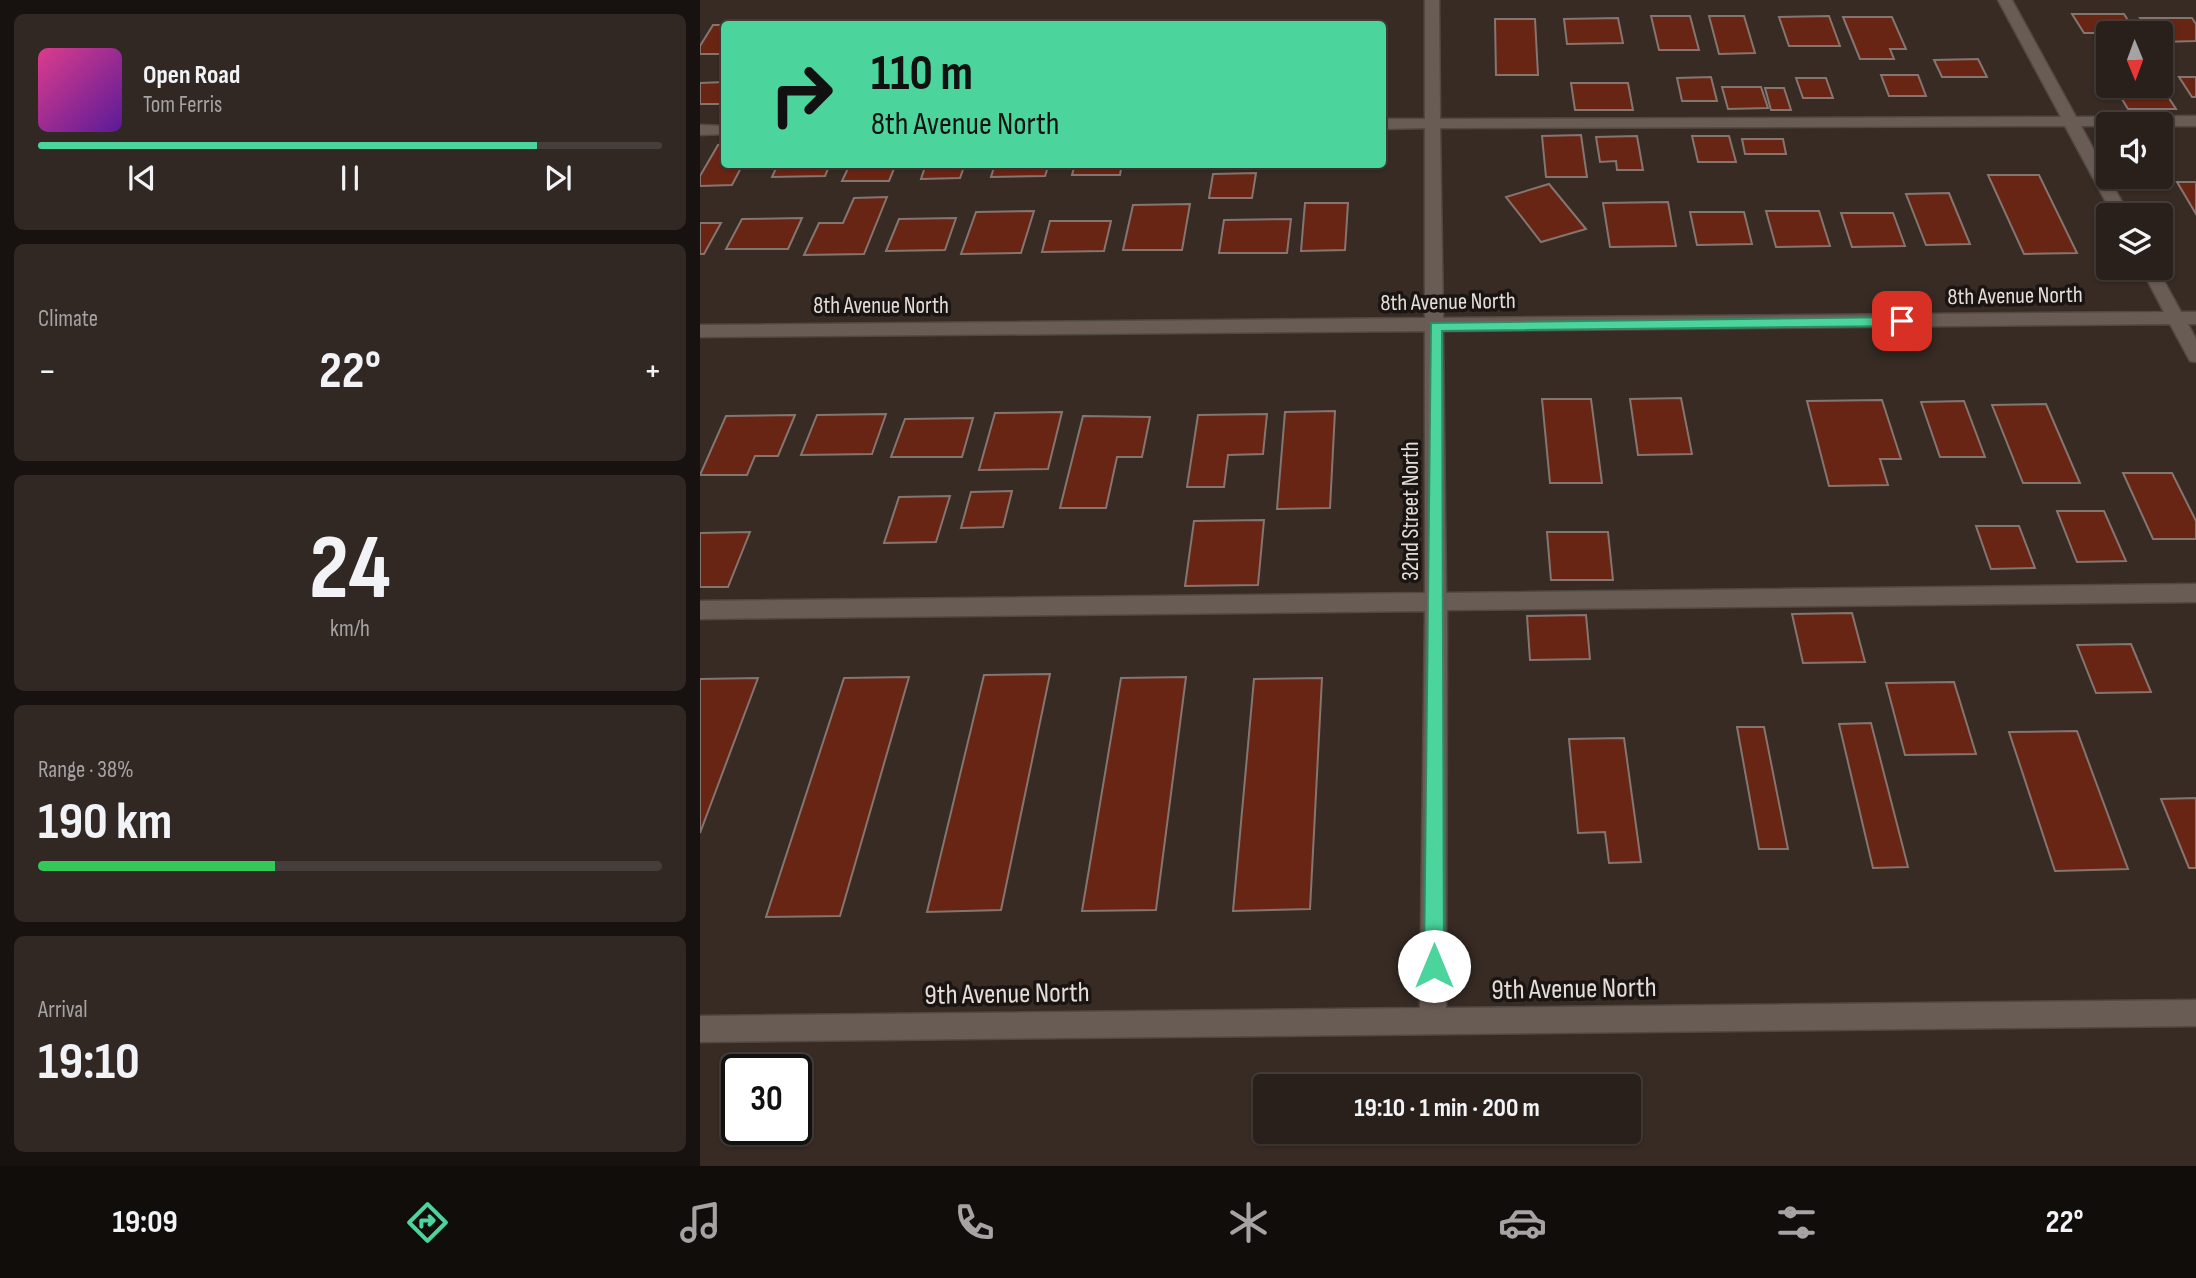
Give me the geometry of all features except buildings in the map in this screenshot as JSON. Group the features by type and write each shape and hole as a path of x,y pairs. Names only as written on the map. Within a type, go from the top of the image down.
{"street":[{"name":"32nd Street North","path":"1432,0 1436,602 1433,1022"},
{"path":"2005,0 2115,203"},
{"path":"1386,124 2196,121"},
{"path":"700,130 721,130"},
{"path":"2155,280 2196,356"},
{"name":"8th Avenue North","path":"700,331 1435,327 2196,318"},
{"path":"700,610 2196,593"},
{"name":"9th Avenue North","path":"700,1029 2196,1013"}],"route":[{"path":"1434,966 1435,327 1902,321"}]}
